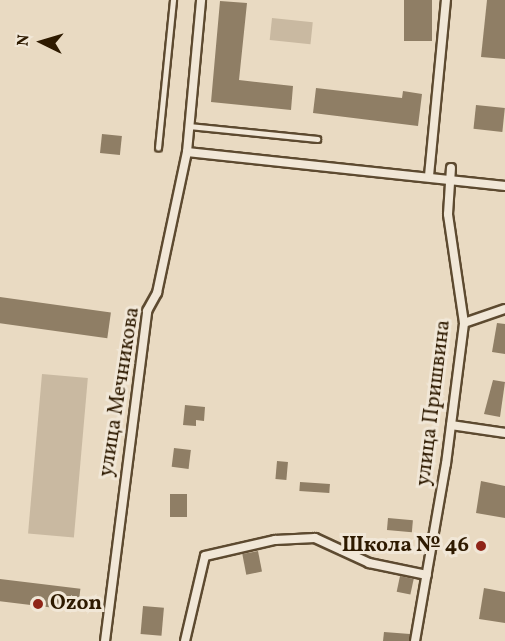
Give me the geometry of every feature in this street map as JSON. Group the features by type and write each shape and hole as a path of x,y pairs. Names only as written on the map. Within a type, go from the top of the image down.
{"street":[{"name":"улица Мечникова","path":"105,641 143,333 167,251 187,152 201,0"},
{"path":"429,176 446,0"},
{"path":"187,152 429,176 505,186"},
{"name":"улица Пришвина","path":"415,641 451,425 464,323 448,214 451,168"},
{"path":"464,323 505,309"},
{"path":"451,425 505,434"},
{"path":"185,641 200,569 205,556 275,540 315,538 369,563 427,575"}],"lane":[{"path":"158,148 173,0"},
{"path":"189,126 317,139"}],"shaded area":[{"path":"272,18 313,22 310,44 270,40"},
{"path":"42,374 88,378 74,537 28,533"}],"building":[{"path":"404,0 432,0 432,41 404,41"},
{"path":"487,0 505,0 505,59 481,57"},
{"path":"220,1 247,3 239,80 293,86 291,110 211,102"},
{"path":"316,88 402,98 403,91 422,94 418,126 313,113"},
{"path":"476,105 505,108 502,132 473,129"},
{"path":"102,134 122,136 120,155 100,153"},
{"path":"0,297 111,313 107,338 0,323"},
{"path":"497,323 505,324 505,354 492,352"},
{"path":"493,380 505,382 500,417 484,414"},
{"path":"185,405 205,407 204,421 196,420 196,426 183,425"},
{"path":"174,448 191,450 189,469 172,467"},
{"path":"277,461 288,462 286,480 275,479"},
{"path":"481,481 505,486 505,518 476,513"},
{"path":"300,482 330,484 329,493 299,491"},
{"path":"170,494 187,494 187,517 170,517"},
{"path":"388,518 413,520 412,532 387,530"},
{"path":"258,551 262,572 246,575 242,554"},
{"path":"400,576 414,579 410,595 397,592"},
{"path":"0,579 80,589 78,611 0,601"},
{"path":"484,588 505,592 505,623 479,619"},
{"path":"143,606 164,608 161,636 141,634"},
{"path":"384,632 410,634 409,641 383,641"}],"place":[{"name":"Школа № 46","path":"481,546"},
{"name":"Ozon","path":"38,604"}]}
